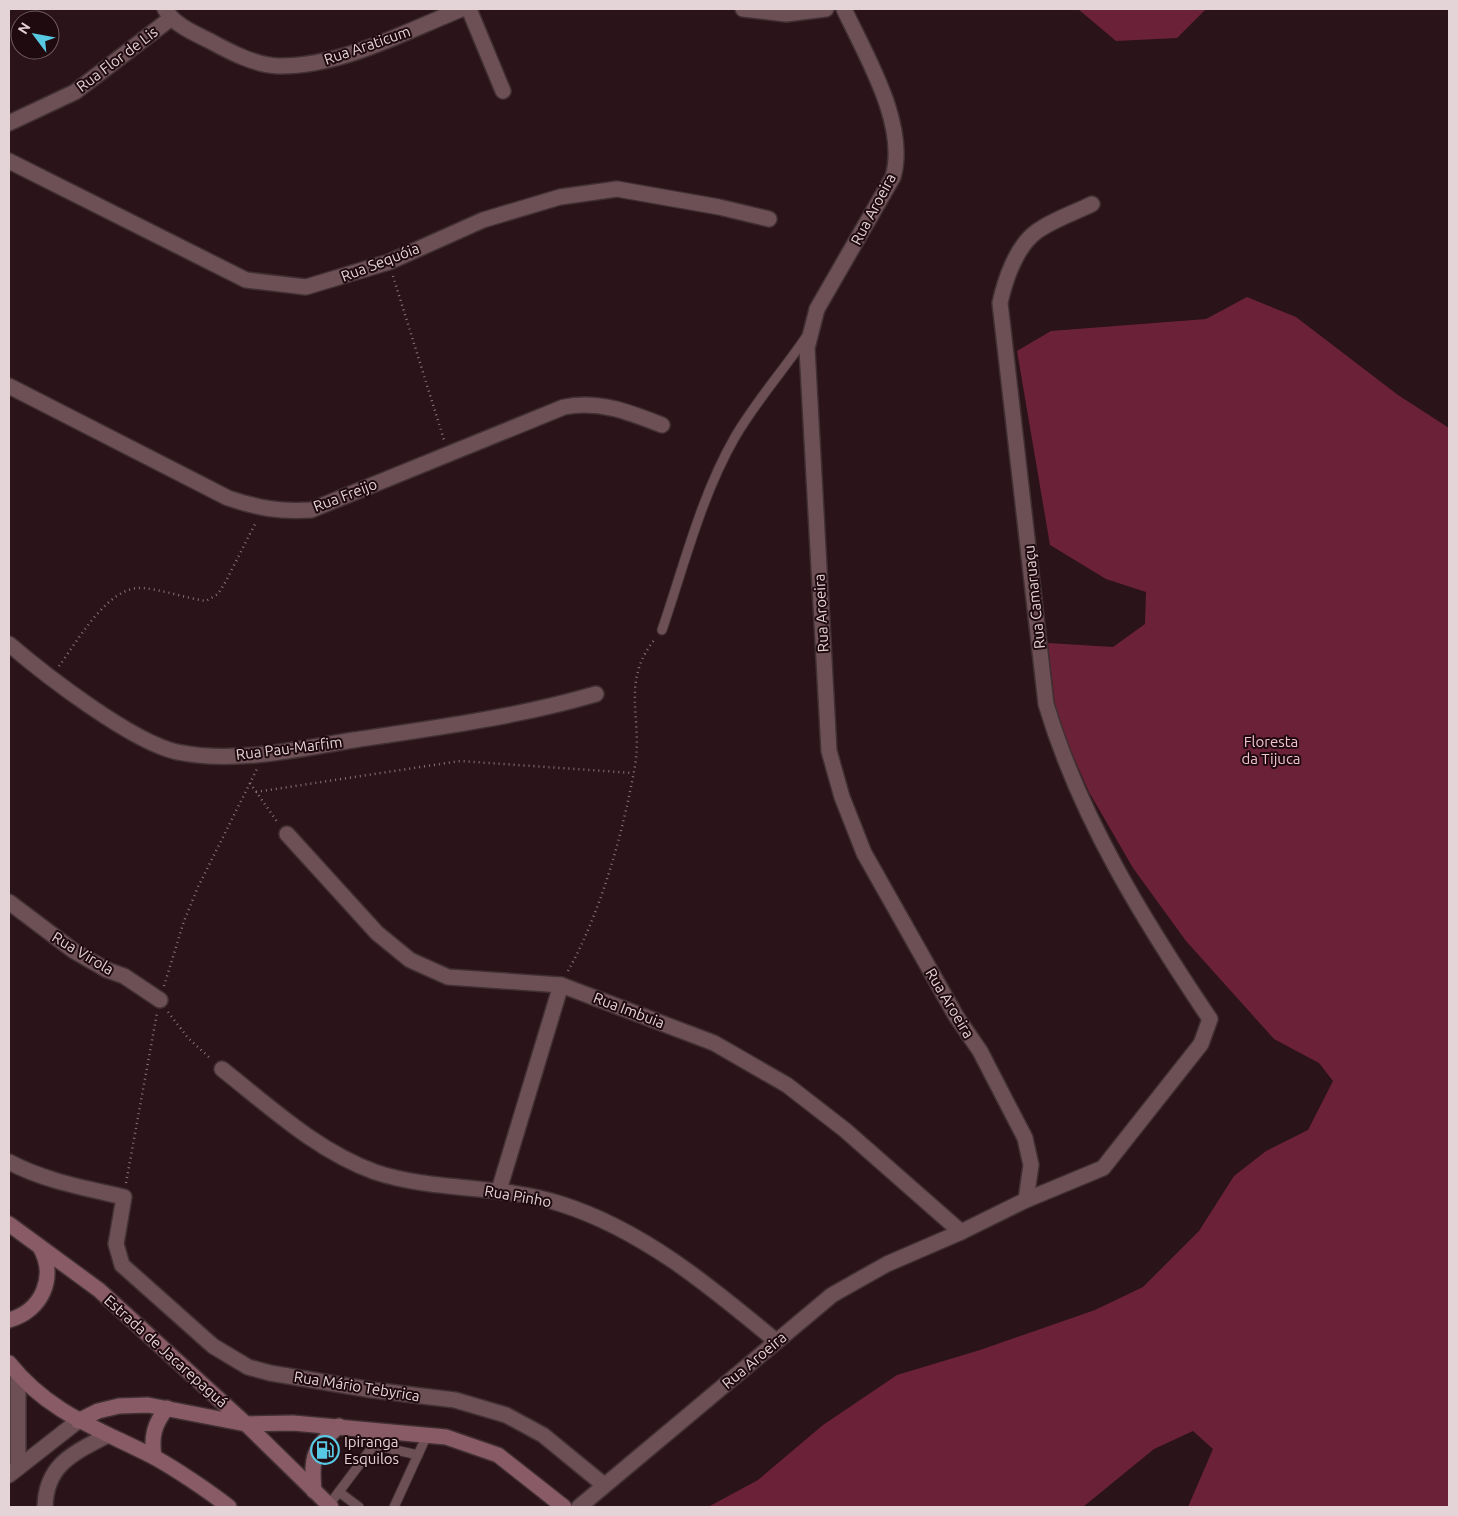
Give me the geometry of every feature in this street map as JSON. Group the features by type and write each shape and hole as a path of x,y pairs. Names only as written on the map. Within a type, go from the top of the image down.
{"main road":[{"name":"Estrada de Jacarepaguá","path":"9,1224 99,1290 246,1424 330,1506"},
{"path":"9,1320 28,1312 35,1306 45,1290 46,1262 39,1246"},
{"path":"13,1369 40,1396 78,1421 154,1457 228,1507"},
{"path":"78,1421 98,1410 119,1406 148,1405 246,1424 293,1423 446,1437 498,1456 564,1507"},
{"path":"154,1457 154,1429 159,1418 167,1408"},
{"path":"314,1491 313,1456 324,1439 339,1426"}],"street":[{"name":"Rua Araticum","path":"168,14 223,48 254,61 276,66 316,63 350,53 462,9"},
{"path":"469,9 503,91"},
{"path":"742,9 786,14 826,9"},
{"name":"Rua Aroeira","path":"844,9 887,107 897,149 897,162 893,177 817,309 809,333 807,348 829,751 842,797 864,853 956,1016 980,1051 1025,1138 1032,1164 1026,1200"},
{"name":"Rua Flor de Lis","path":"9,124 75,92 168,14"},
{"name":"Rua Sequóia","path":"9,162 246,280 306,287 389,262 483,220 560,197 617,189 719,207 770,219"},
{"name":"Rua Camaruaçu","path":"1092,204 1035,232 1017,256 1005,278 1000,303 1046,704 1058,744 1072,779 1126,886 1159,944 1196,998"},
{"name":"Rua Freijo","path":"9,386 228,498 262,509 286,511 310,510 564,408 579,404 620,409 662,425"},
{"name":"Rua Pau-Marfim","path":"9,644 51,677 124,727 176,752 234,756 264,754 505,716 596,694"},
{"name":"Rua Imbuia","path":"287,834 377,933 410,960 448,977 561,984 714,1042 787,1085 845,1130 961,1232"},
{"name":"Rua Virola","path":"9,902 74,951 107,970 124,976 160,1000"},
{"path":"499,1190 561,984"},
{"name":"Rua Aroeira","path":"579,1507 832,1295 886,1264 961,1232 1026,1200 1103,1168 1201,1044 1210,1019 1196,998"},
{"name":"Rua Pinho","path":"222,1069 313,1141 350,1161 376,1172 448,1186 499,1190 561,1204 605,1222 649,1245 708,1284 776,1341"},
{"path":"9,1162 26,1171 67,1184 124,1197"},
{"name":"Rua Mário Tebyrica","path":"124,1197 116,1244 122,1265 213,1346 248,1367 270,1373 372,1390 455,1400 506,1415 543,1434 604,1485"},
{"path":"13,1369 13,1472"},
{"path":"13,1472 78,1421"},
{"path":"45,1507 48,1482 63,1462 73,1453 108,1435"}],"lane":[{"path":"662,630 710,490 734,438 758,400 782,373 809,333"},
{"path":"370,1429 374,1445"},
{"path":"394,1507 427,1435"},
{"path":"374,1445 418,1455"},
{"path":"330,1506 374,1445"},
{"path":"339,1492 359,1507"}],"path":[{"path":"389,262 449,454"},
{"path":"51,677 99,613 115,595 141,588 206,601 218,594 262,509"},
{"path":"561,984 583,945 605,884 633,773 636,729 634,684 638,664 662,630"},
{"path":"124,1197 160,1000 184,921 198,887 264,754"},
{"path":"256,792 460,761 633,773"},
{"path":"250,783 287,834"},
{"path":"160,1000 188,1038 222,1069"}],"green space":[{"path":"1078,9 1206,9 1177,38 1116,41"},
{"name":"Floresta da Tijuca","path":"1247,297 1296,317 1398,395 1449,428 1449,1507 1188,1507 1213,1449 1193,1431 1154,1449 1083,1507 708,1507 758,1480 823,1425 897,1375 980,1350 1095,1310 1143,1287 1199,1231 1234,1176 1266,1151 1308,1130 1333,1081 1319,1063 1274,1039 1186,941 1133,868 1089,792 1056,717 1048,643 1113,647 1145,624 1146,592 1106,579 1050,545 1017,351 1051,331 1206,319"}],"place":[{"name":"Ipiranga Esquilos","path":"325,1450"}]}
